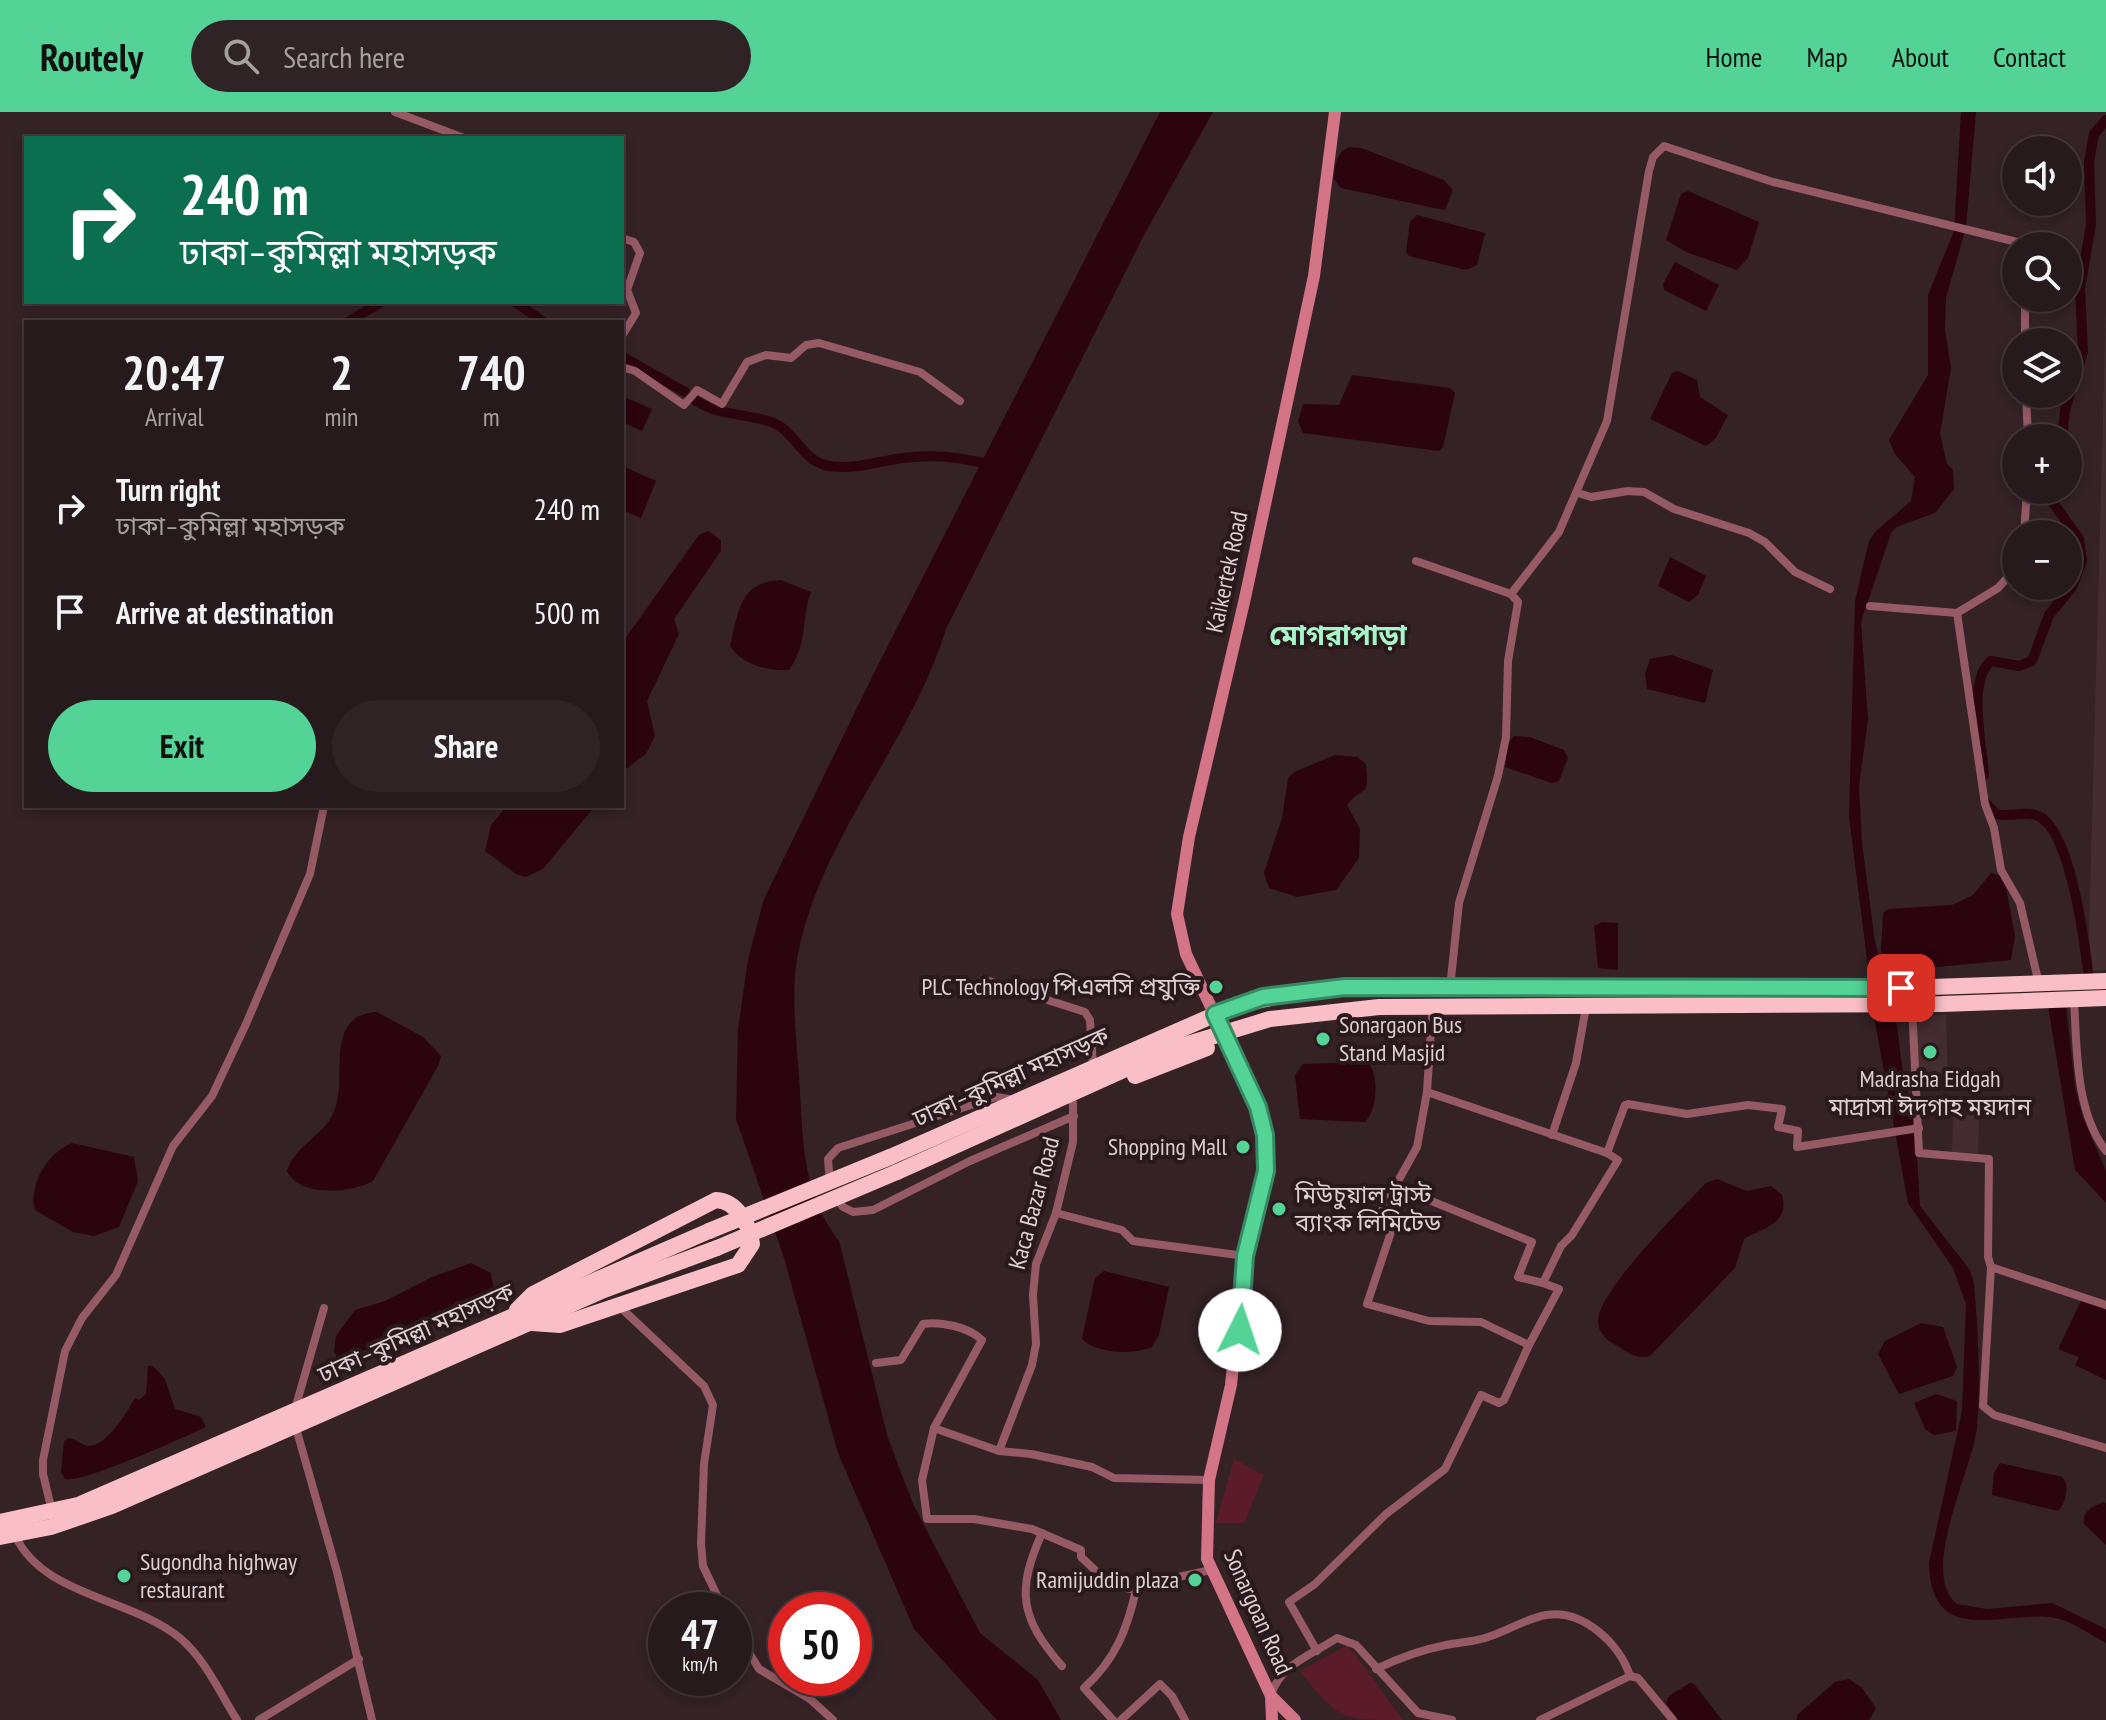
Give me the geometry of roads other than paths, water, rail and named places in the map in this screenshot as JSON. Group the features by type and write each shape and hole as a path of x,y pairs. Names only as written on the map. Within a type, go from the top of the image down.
{"highway":[{"path":"1904,999 2106,981"},
{"name":"ঢাকা–কুমিল্লা মহাসড়ক","path":"0,1522 78,1505 295,1420 604,1290 717,1248 1093,1066 1263,997 1314,989 1450,988 1860,996"},
{"name":"ঢাকা–কুমিল্লা মহাসড়ক","path":"7,1536 51,1527 112,1506 511,1317 709,1231 894,1164 968,1142 1168,1050 1226,1035 1270,1019 1379,1007 1586,1007 1860,996"},
{"path":"1860,996 1942,1004 2106,998"},
{"path":"968,1142 1074,1110 1226,1035 1331,1019 1535,1013 1567,1006"},
{"path":"511,1317 533,1294 716,1200 729,1203 740,1214 752,1244 738,1265 560,1325 530,1323"}],"main road":[{"name":"Kaikertek Road","path":"1226,1035 1179,934 1177,892 1314,276 1335,112"},
{"name":"Sonargoan Road","path":"1226,1035 1258,1107 1265,1135 1266,1171 1245,1256 1231,1385 1209,1480 1205,1540 1211,1570 1271,1696 1295,1720"},
{"name":"Sonargoan Road","path":"1271,1696 1272,1720"}],"street":[{"path":"395,112 459,136"},
{"path":"1511,594 1559,532 1607,421 1649,171 1653,157 1664,146 1773,182 2002,238"},
{"path":"624,239 634,242 640,253 627,290 636,313 624,333"},
{"path":"624,368 635,371 684,405 697,390 722,404 747,362 766,355 791,358 806,345 819,343 920,372 960,401"},
{"path":"1578,493 1591,497 1628,491 1644,492 1674,509 1749,533 1765,542 1795,572 1830,589"},
{"path":"1416,561 1511,594 1518,602 1508,661 1506,737 1494,791 1459,903 1450,988"},
{"path":"1870,606 1957,613 2002,584"},
{"path":"1957,613 1985,804 1994,828 2001,870 2020,903 2039,986"},
{"path":"52,1512 43,1460 65,1351 82,1318 116,1275 173,1146 212,1096 310,874 324,808"},
{"path":"983,979 1085,1012 1090,1020 1093,1066"},
{"path":"1904,999 1921,1155 1989,1159 1988,1257 1991,1267 1983,1406 1994,1415 2106,1448"},
{"path":"2074,999 2079,1074 2092,1128 2106,1151"},
{"path":"1552,1135 1576,1063 1586,1007"},
{"path":"1432,1015 1427,1092 1417,1147 1376,1221 1392,1229 1367,1304 1429,1321 1481,1322 1529,1345"},
{"path":"1427,1092 1607,1153 1618,1160 1572,1235 1561,1246 1543,1283"},
{"path":"1017,1101 996,1097 838,1148 827,1165 833,1195 847,1210 859,1213 873,1210 1074,1110"},
{"path":"1607,1153 1628,1104 1687,1114 1748,1105 1782,1109 1778,1127 1798,1131 1797,1147 1919,1128"},
{"name":"Kaca Bazar Road","path":"999,1451 1032,1365 1036,1344 1033,1295 1036,1264 1056,1213 1073,1142 1074,1110"},
{"path":"1317,1651 1289,1602 1315,1584 1386,1514 1445,1469 1481,1395 1499,1403 1504,1400 1559,1289 1518,1277 1532,1242 1397,1187"},
{"path":"1056,1213 1122,1230 1133,1241 1245,1256"},
{"path":"1991,1267 2106,1305"},
{"path":"618,1305 704,1386 713,1405 704,1464 701,1544 703,1566 715,1592"},
{"path":"324,1308 295,1420 359,1659 372,1720"},
{"path":"876,1363 901,1360 923,1324 937,1322 980,1336 973,1359 934,1428 922,1480 927,1519 974,1519 1042,1533 1081,1550 1081,1557 1111,1585 1136,1590"},
{"path":"934,1428 999,1451 1031,1454 1092,1467 1114,1478 1209,1480"},
{"path":"1042,1533 1025,1579 1027,1615 1062,1666"},
{"path":"7,1536 36,1565 73,1586 137,1612 182,1640 206,1669 237,1720"},
{"path":"1113,1720 1084,1688 1103,1671 1117,1648 1128,1625 1136,1590 1141,1585 1211,1570"},
{"path":"1376,1669 1407,1654 1487,1638 1520,1621 1554,1614 1583,1623 1610,1639 1624,1656 1630,1676"},
{"path":"1271,1696 1278,1675 1337,1638 1343,1638 1356,1645 1418,1713 1452,1720"},
{"path":"752,1658 759,1669 810,1699 833,1720"},
{"path":"259,1720 359,1659"},
{"path":"1540,1720 1630,1676 1638,1678 1673,1720"},
{"path":"1121,1720 1160,1684 1172,1696 1185,1720"}],"waterway":[{"path":"2064,424 2083,352 2080,288 2091,225 2089,162 2094,134 2106,120"},
{"path":"351,320 378,304"},
{"path":"518,304 541,320"},
{"path":"624,358 685,392"},
{"path":"693,399 720,411 777,425 812,458 830,466 857,466 926,456 960,458 993,466"},
{"path":"1984,775 1978,714 1984,670 1991,661 2019,666 2032,661 2049,615 2072,587 2082,561 2079,539 2054,504"},
{"path":"1986,803 1996,814 2038,816 2049,825 2059,841 2074,886 2088,971"}],"place":[{"name":"PLC Technology পিএলসি প্রযুক্তি","path":"1216,987"},
{"name":"Sonargaon Bus Stand Masjid","path":"1323,1039"},
{"name":"Madrasha Eidgah মাদ্রাসা ঈদগাহ ময়দান","path":"1930,1052"},
{"name":"Shopping Mall","path":"1243,1147"},
{"name":"মিউচুয়াল ট্রাস্ট ব্যাংক লিমিটেড","path":"1279,1209"},
{"name":"Sugondha highway restaurant","path":"124,1576"},
{"name":"Ramijuddin plaza","path":"1195,1580"}],"district":[{"name":"মোগরাপাড়া","path":"1338,635"}]}
